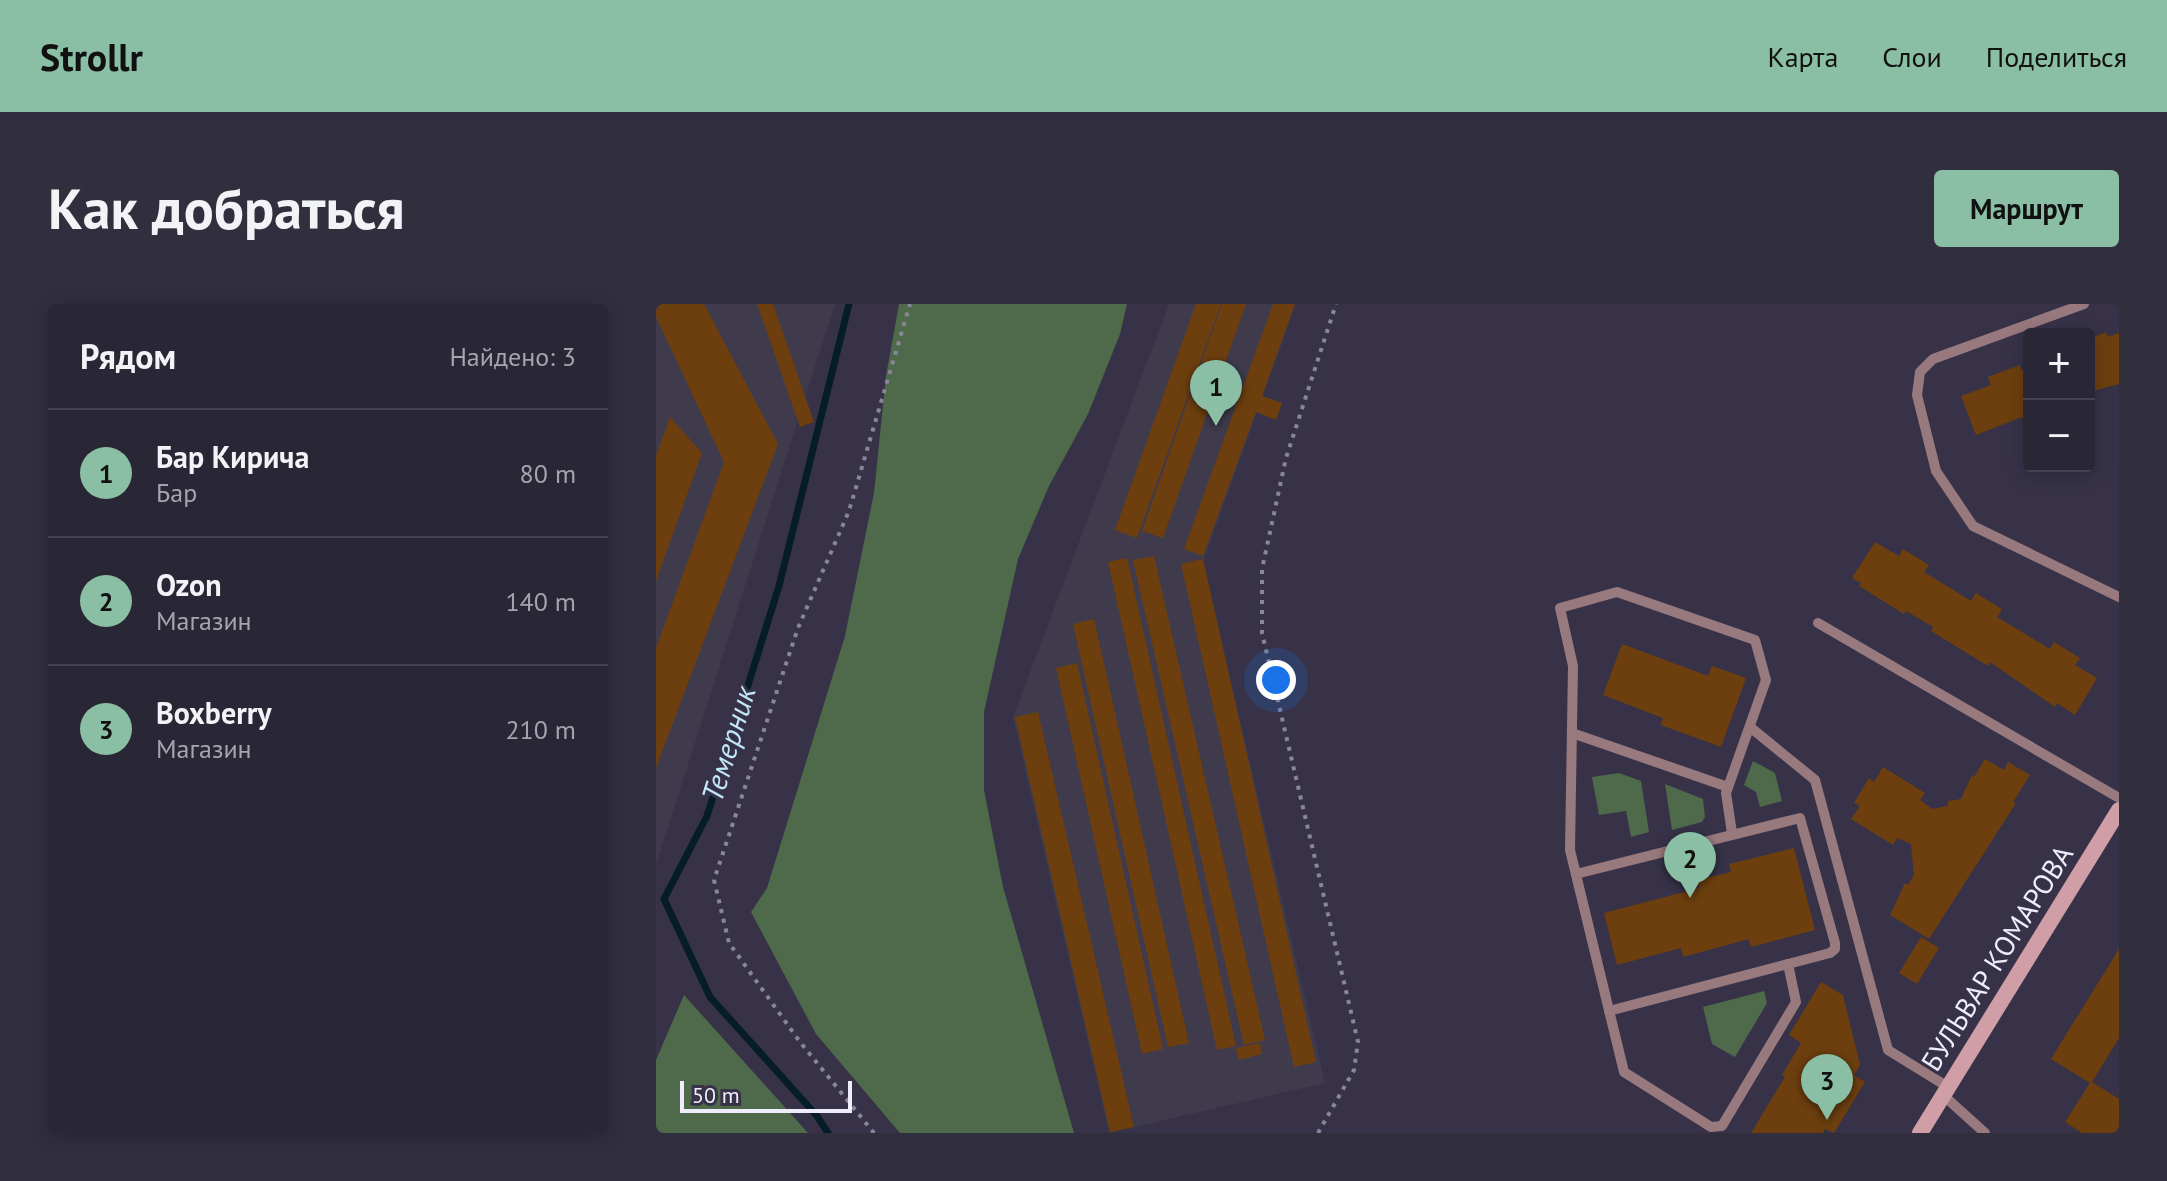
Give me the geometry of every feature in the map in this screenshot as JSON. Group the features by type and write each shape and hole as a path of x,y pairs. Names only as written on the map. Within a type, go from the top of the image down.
{"street":[{"name":"БУЛЬВАР КОМАРОВА","path":"1920,1133 2119,810"}],"lane":[{"path":"2084,304 1933,359 1920,372 1917,395 1936,471 1973,526 2119,597"},
{"path":"1732,833 1725,799 1766,680 1755,640 1617,592 1560,608 1573,666 1570,850 1624,1072 1717,1129 1793,1009 1796,994 1788,964"},
{"path":"1818,623 2119,798"},
{"path":"1750,727 1815,780 1888,1050 1946,1091 1985,1133"},
{"path":"1572,733 1728,787"},
{"path":"1576,874 1792,817 1800,818 1835,949 1609,1011"}],"path":[{"path":"874,1133 800,1042 729,943 714,880 798,628 849,511 910,304"},
{"path":"1318,1133 1354,1070 1358,1042 1262,633 1262,569 1286,458 1336,304"}],"shaded area":[{"path":"656,304 835,304 656,865"},
{"path":"1169,304 1296,304 1203,562 1325,1083 1109,1133 1013,717"}],"green space":[{"path":"899,304 1127,304 1120,334 1088,414 1049,486 1018,559 984,712 984,790 1003,887 1074,1133 900,1133 816,1034 751,912 767,888 845,636 874,493 886,376"},
{"path":"1753,761 1775,773 1782,801 1760,807 1756,792 1744,785"},
{"path":"1619,773 1641,781 1649,832 1631,837 1626,811 1599,815 1592,777"},
{"path":"1665,784 1703,799 1705,817 1702,822 1672,830"},
{"path":"1764,991 1767,1003 1735,1057 1712,1044 1703,1007"},
{"path":"684,995 808,1133 656,1133 656,1060"}],"building":[{"path":"656,304 704,304 778,444 656,768 656,648 724,462 656,317"},
{"path":"757,304 773,304 814,422 800,427"},
{"path":"1196,304 1221,304 1137,538 1115,530"},
{"path":"1222,304 1246,304 1163,538 1142,531"},
{"path":"1273,304 1295,304 1262,396 1282,403 1276,420 1256,412 1203,556 1184,549"},
{"path":"2106,332 2108,337 2119,333 2119,384 2095,390 2095,337"},
{"path":"2020,365 2023,369 2023,418 1976,435 1961,396 1991,385 1988,377"},
{"path":"670,417 702,453 656,581 656,456"},
{"path":"1875,542 1899,556 1903,549 1929,565 1924,572 1971,601 1976,593 2002,609 1997,617 2050,649 2054,642 2080,658 2075,665 2097,678 2075,715 2057,703 2055,707 1990,662 1988,666 1931,631 1933,627 1906,611 1904,614 1859,586 1861,583 1852,578"},
{"path":"1154,556 1265,1040 1244,1045 1133,560"},
{"path":"1127,558 1236,1046 1217,1050 1108,562"},
{"path":"1203,559 1316,1062 1294,1067 1181,564"},
{"path":"1094,619 1189,1043 1168,1047 1073,624"},
{"path":"1622,644 1708,676 1712,666 1746,678 1721,747 1661,725 1663,718 1603,695"},
{"path":"1077,663 1163,1049 1142,1054 1056,668"},
{"path":"1038,712 1134,1127 1110,1132 1015,717"},
{"path":"1985,759 2004,770 2008,762 2030,775 2013,802 2016,803 1929,939 1890,915 1905,883 1908,885 1914,875 1911,844 1897,838 1893,845 1851,819 1860,806 1854,803 1869,778 1874,782 1883,767 1925,793 1920,800 1932,809 1948,806 1948,801 1961,799 1972,775 1974,777"},
{"path":"1794,848 1815,930 1751,947 1749,939 1683,957 1681,948 1617,965 1604,913 1699,888 1697,880 1731,872 1729,864"},
{"path":"1921,937 1939,948 1917,984 1899,973"},
{"path":"2119,949 2119,1038 2092,1082 2119,1099 2119,1133 2082,1133 2065,1122 2090,1083 2051,1059"},
{"path":"1821,982 1843,995 1860,1065 1854,1075 1865,1082 1834,1133 1825,1129 1823,1133 1751,1133 1785,1077 1782,1075 1801,1043 1789,1035"},
{"path":"1260,1043 1262,1054 1239,1060 1236,1048"}],"waterway":[{"name":"Темерник","path":"828,1133 817,1116 710,997 664,899 707,816 779,586 849,304"}],"place":[{"name":"Бар Кирича","path":"1216,426"},
{"name":"Ozon","path":"1690,898"},
{"name":"Boxberry","path":"1827,1120"}]}
